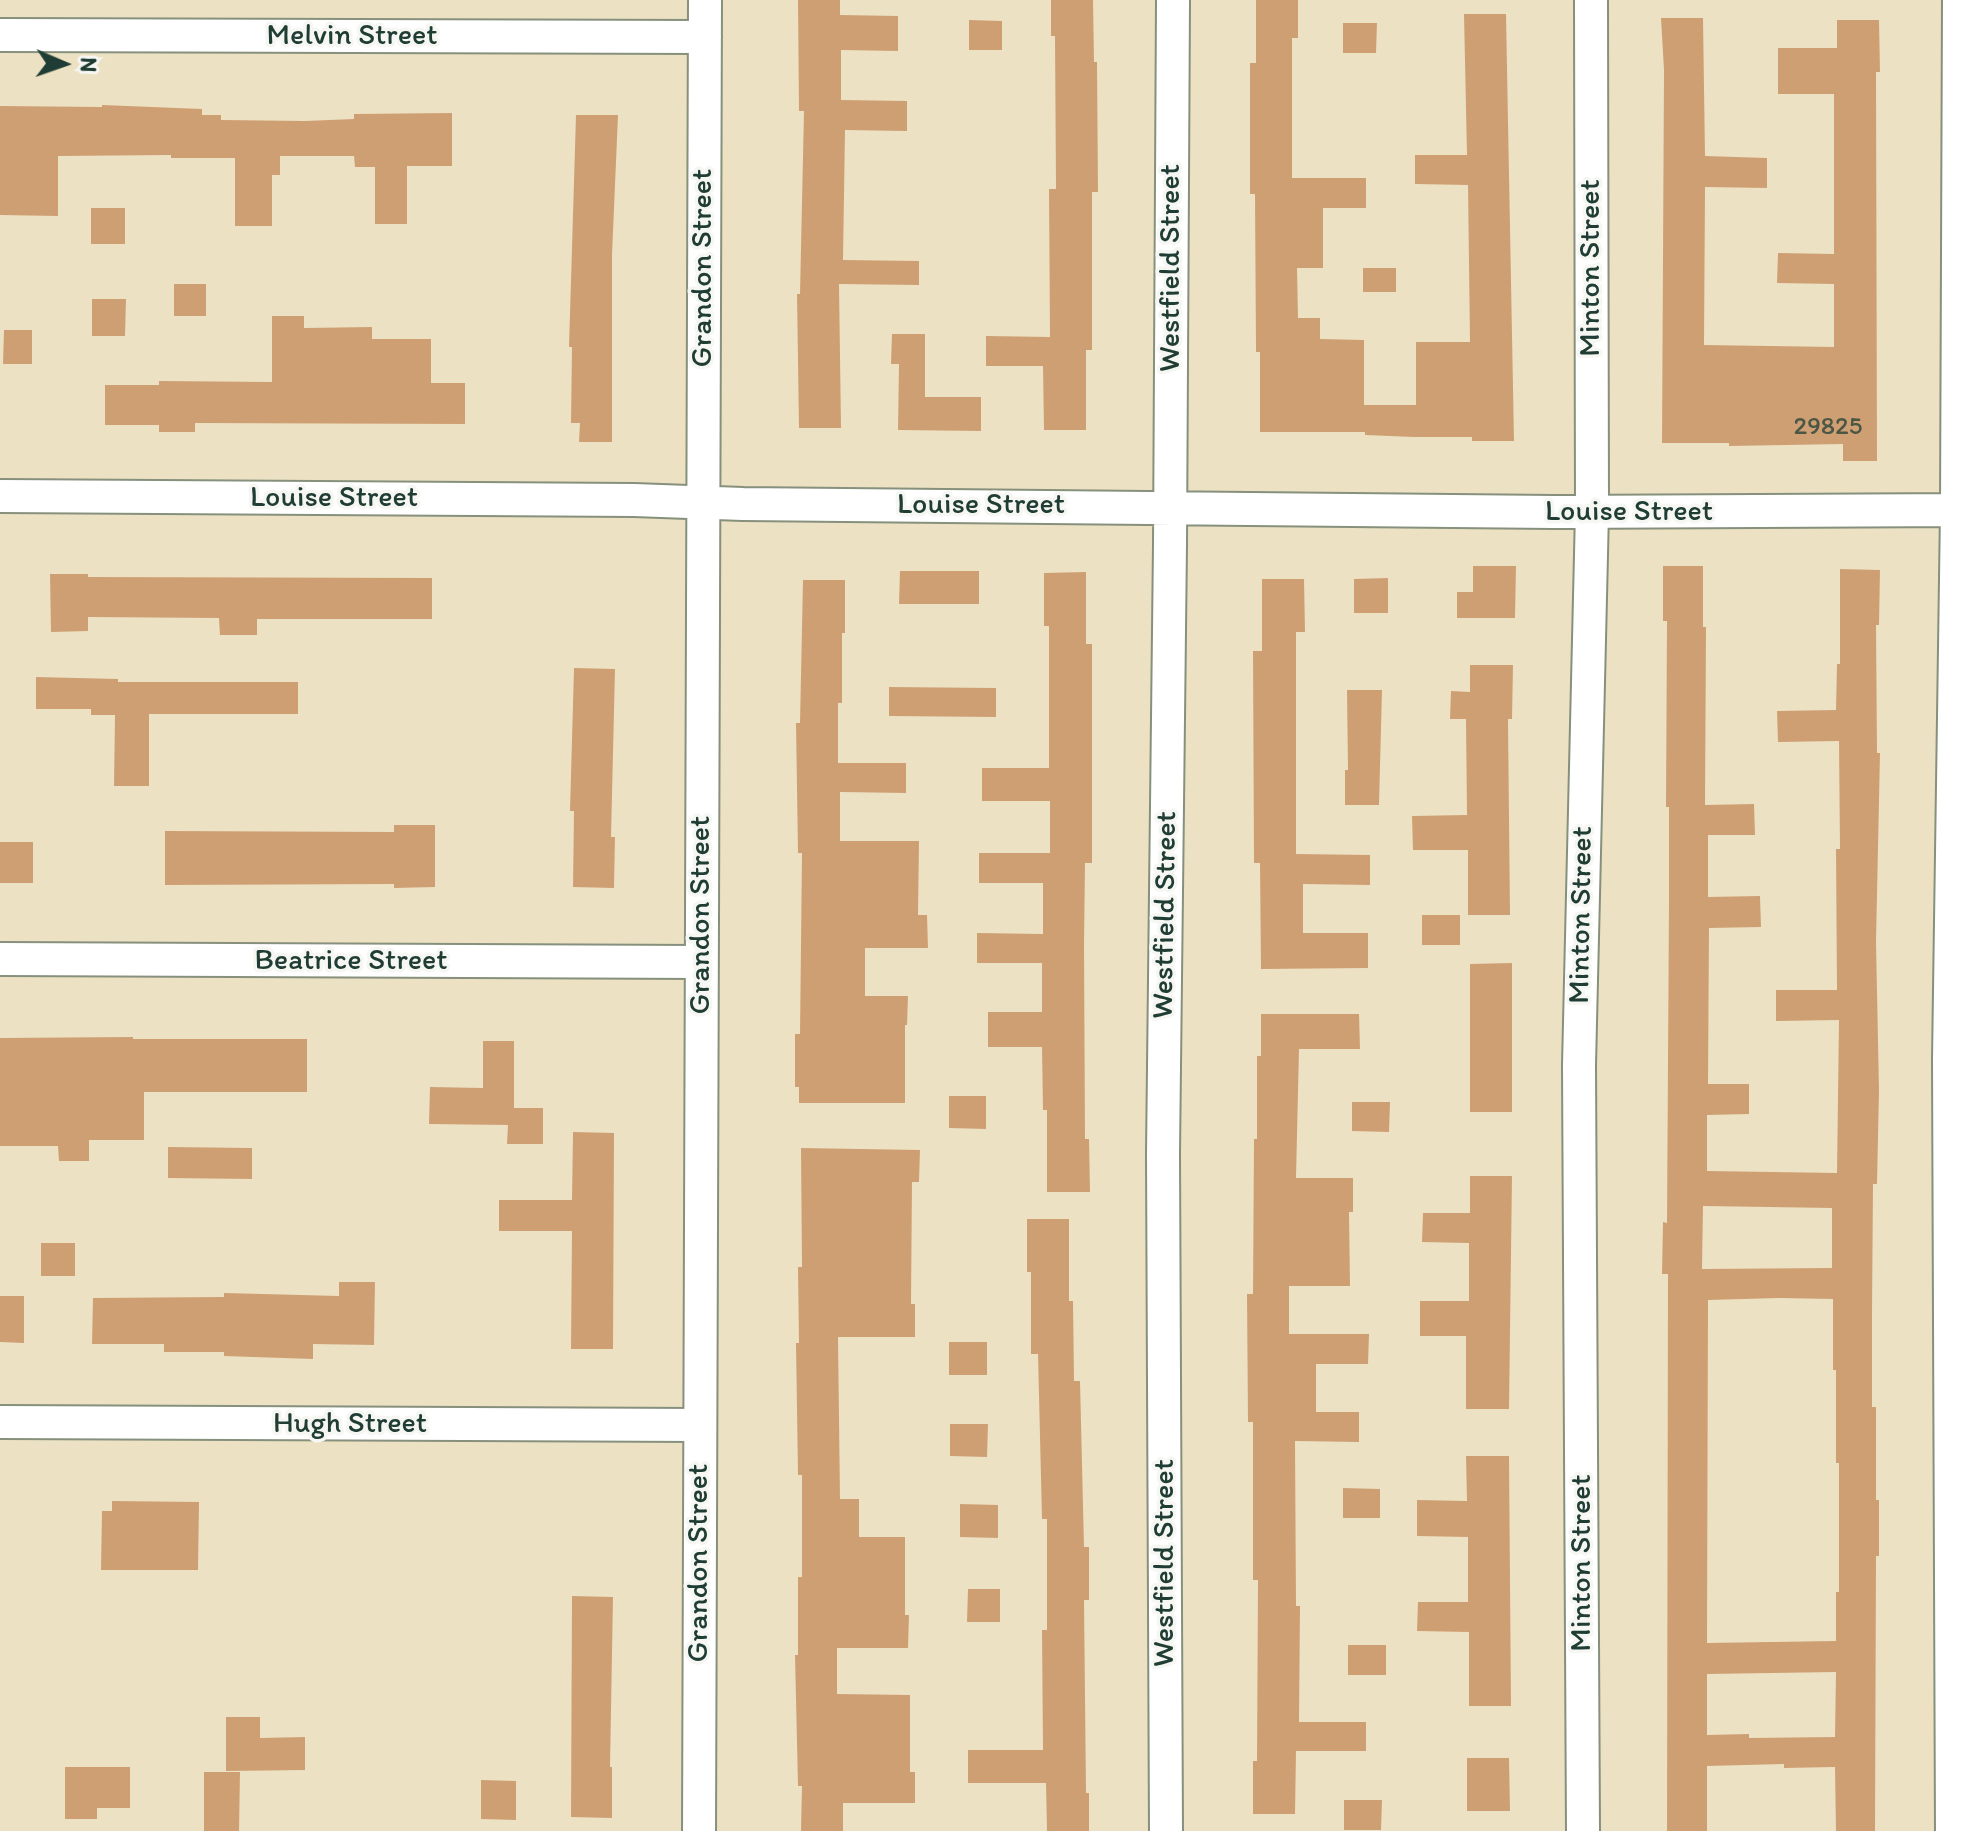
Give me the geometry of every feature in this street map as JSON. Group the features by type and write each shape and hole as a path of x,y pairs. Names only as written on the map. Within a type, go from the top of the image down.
{"street":[{"name":"Grandon Street","path":"699,1831 705,0"},
{"name":"Westfield Street","path":"1166,1831 1163,1153 1173,0"},
{"name":"Minton Street","path":"1583,1831 1579,1065 1592,512 1591,0"},
{"path":"1952,1831 1949,1059 1960,510 1959,0"},
{"name":"Melvin Street","path":"0,35 705,37"},
{"name":"Louise Street","path":"0,496 1592,512 1960,510"},
{"name":"Beatrice Street","path":"0,959 701,962"},
{"name":"Hugh Street","path":"0,1422 699,1425"}],"building":[{"path":"798,0 840,0 840,15 898,16 898,51 841,50 841,100 907,101 907,131 845,130 843,260 919,261 919,285 839,284 841,428 799,428 797,294 800,294 804,111 799,111"},
{"path":"1051,0 1093,0 1098,192 1092,192 1092,350 1086,350 1086,430 1044,430 1043,366 986,366 986,336 1050,337 1049,189 1056,189 1055,36 1051,36"},
{"path":"1256,0 1298,0 1298,38 1292,38 1292,178 1366,178 1366,208 1323,208 1323,268 1297,268 1298,318 1320,318 1320,339 1364,340 1364,405 1416,405 1416,342 1470,342 1468,185 1415,184 1415,155 1467,155 1464,14 1506,14 1514,441 1365,435 1365,432 1260,432 1255,194 1250,194 1250,63 1256,63"},
{"path":"1661,18 1703,18 1705,156 1767,158 1767,188 1705,187 1704,345 1834,347 1834,284 1777,283 1778,253 1834,254 1834,94 1778,94 1778,48 1837,48 1837,20 1879,20 1880,72 1876,72 1877,461 1843,461 1843,444 1729,446 1729,443 1662,443 1664,70"},
{"path":"969,20 1002,21 1002,50 969,50"},
{"path":"1343,23 1377,23 1376,53 1343,53"},
{"path":"102,105 202,109 202,115 221,115 221,120 305,121 354,119 354,114 452,113 452,166 407,166 407,224 375,224 375,167 355,167 354,156 280,156 280,175 272,175 272,226 235,226 235,158 171,158 171,155 58,156 58,216 0,215 0,106"},
{"path":"576,115 618,115 612,255 612,442 579,442 580,423 571,423 572,347 569,347"},
{"path":"91,208 125,208 125,244 91,244"},
{"path":"1363,268 1396,268 1396,292 1363,292"},
{"path":"174,284 206,284 206,316 174,316"},
{"path":"92,299 126,299 125,336 92,336"},
{"path":"272,316 304,316 304,328 372,327 372,339 431,339 431,383 465,383 465,424 195,423 195,432 159,432 159,425 105,425 105,385 159,385 159,381 272,382"},
{"path":"4,330 32,330 32,364 3,364"},
{"path":"892,334 925,334 925,397 981,397 981,431 898,430 899,364 891,364"},
{"path":"1473,566 1516,566 1515,618 1457,618 1457,592 1473,592"},
{"path":"1663,566 1703,566 1703,627 1706,627 1705,805 1754,804 1755,835 1708,835 1708,897 1760,896 1761,927 1709,928 1708,1084 1749,1084 1749,1114 1707,1115 1707,1171 1837,1173 1839,1020 1776,1021 1776,990 1837,990 1839,741 1778,742 1777,711 1836,710 1837,664 1840,664 1840,569 1880,570 1879,625 1876,625 1877,753 1880,753 1876,942 1879,1090 1877,1184 1873,1184 1872,1314 1872,1407 1876,1407 1876,1500 1879,1500 1875,1831 1836,1831 1835,1767 1784,1768 1784,1764 1707,1766 1707,1831 1667,1831 1668,1274 1662,1274 1663,1222 1667,1223 1669,807 1666,807 1667,621 1663,621","holes":["1703,1206 1832,1208 1832,1268 1702,1269","1833,1299 1836,1463 1839,1463 1836,1641 1707,1643 1708,1300","1836,1672 1835,1737 1707,1735 1707,1674"]},
{"path":"900,571 979,571 979,604 899,604"},
{"path":"1086,572 1086,644 1092,644 1092,863 1085,863 1084,945 1085,1139 1089,1139 1090,1192 1047,1192 1047,1110 1043,1110 1042,1047 988,1047 988,1012 1042,1012 1042,963 977,963 977,933 1043,934 1043,883 979,883 979,853 1050,853 1050,801 982,801 982,768 1049,768 1049,626 1044,626 1044,573"},
{"path":"50,574 88,574 88,577 432,578 432,619 257,619 257,635 220,635 219,618 88,617 88,631 51,632"},
{"path":"1388,578 1388,613 1354,613 1354,579"},
{"path":"1262,579 1304,579 1305,632 1296,632 1296,854 1370,855 1370,885 1303,884 1303,933 1368,933 1368,968 1261,969 1260,863 1254,863 1253,651 1262,651"},
{"path":"803,580 845,580 838,763 906,763 906,793 840,792 840,841 919,841 918,915 927,915 928,948 865,948 865,996 908,996 905,1103 799,1103 799,1087 795,1087 795,1034 800,1034 802,853 798,853 796,723 800,723"},
{"path":"1470,665 1513,665 1512,719 1508,719 1510,915 1468,915 1468,850 1413,850 1412,816 1467,815 1466,719 1450,719 1451,691 1470,692"},
{"path":"574,668 615,669 611,837 615,837 614,888 573,887 574,811 570,811"},
{"path":"36,677 118,679 118,682 298,682 298,714 149,714 149,786 114,786 115,715 91,715 91,709 36,709"},
{"path":"889,687 996,688 996,717 889,716"},
{"path":"1347,690 1382,690 1379,805 1345,805"},
{"path":"394,825 435,825 435,887 394,888 394,884 165,885 165,831 394,832"},
{"path":"0,842 33,842 33,883 0,883"},
{"path":"1422,915 1460,915 1460,945 1422,945"},
{"path":"1512,963 1512,1112 1470,1112 1470,964"},
{"path":"1261,1014 1359,1014 1360,1049 1299,1049 1296,1178 1353,1178 1353,1212 1349,1212 1350,1286 1289,1286 1289,1334 1369,1334 1368,1364 1316,1364 1316,1412 1359,1412 1359,1442 1295,1441 1296,1606 1300,1606 1299,1722 1366,1722 1366,1751 1296,1751 1295,1814 1253,1814 1253,1761 1257,1761 1258,1580 1253,1580 1253,1422 1248,1422 1247,1294 1253,1294 1254,1139 1257,1139 1257,1056 1261,1056"},
{"path":"0,1038 307,1039 307,1092 144,1092 144,1140 89,1140 89,1161 59,1161 58,1146 0,1146"},
{"path":"483,1041 514,1041 514,1108 543,1108 543,1144 507,1144 508,1125 429,1124 430,1087 483,1088"},
{"path":"949,1096 986,1096 986,1129 949,1128"},
{"path":"1352,1102 1390,1102 1389,1132 1352,1131"},
{"path":"573,1132 614,1133 613,1349 571,1349 572,1231 499,1231 499,1200 572,1200"},
{"path":"168,1147 252,1148 252,1179 168,1178"},
{"path":"801,1148 920,1150 919,1182 912,1182 911,1304 915,1304 915,1337 838,1337 840,1499 859,1499 859,1537 905,1537 905,1615 909,1615 908,1648 837,1648 837,1694 910,1695 910,1772 915,1772 915,1803 843,1803 843,1831 801,1831 802,1786 798,1786 795,1655 798,1655 798,1577 802,1577 802,1475 798,1475 796,1343 799,1343 798,1267 802,1267"},
{"path":"1470,1176 1512,1176 1509,1409 1466,1409 1466,1336 1420,1336 1420,1301 1469,1301 1469,1243 1422,1242 1423,1213 1470,1213"},
{"path":"1027,1219 1069,1219 1069,1301 1073,1301 1074,1381 1080,1381 1084,1547 1089,1547 1089,1600 1084,1600 1089,1831 1047,1831 1046,1783 968,1783 968,1750 1043,1750 1042,1630 1047,1630 1047,1519 1042,1519 1038,1354 1031,1354 1031,1272 1027,1272"},
{"path":"41,1243 75,1243 75,1276 41,1276"},
{"path":"339,1282 375,1282 374,1345 313,1344 313,1359 224,1356 224,1352 164,1352 164,1344 92,1344 93,1298 224,1297 224,1293 339,1296"},
{"path":"0,1296 24,1296 24,1343 0,1342"},
{"path":"949,1342 987,1342 987,1375 949,1375"},
{"path":"950,1424 988,1424 987,1457 950,1456"},
{"path":"1466,1456 1509,1456 1511,1706 1469,1706 1469,1632 1417,1631 1418,1602 1468,1602 1468,1537 1417,1536 1417,1500 1467,1501"},
{"path":"1343,1488 1380,1489 1380,1518 1343,1518"},
{"path":"112,1501 199,1502 198,1570 101,1570 102,1511 112,1511"},
{"path":"960,1504 998,1505 998,1538 960,1537"},
{"path":"968,1589 1000,1589 1000,1622 967,1622"},
{"path":"572,1596 613,1597 612,1818 571,1817"},
{"path":"1348,1645 1386,1645 1386,1675 1348,1675"},
{"path":"226,1717 260,1717 260,1738 305,1737 305,1770 226,1771"},
{"path":"1467,1758 1509,1758 1510,1811 1467,1811"},
{"path":"65,1767 130,1767 130,1808 97,1808 97,1819 65,1819"},
{"path":"204,1772 240,1772 239,1831 204,1831"},
{"path":"481,1780 516,1781 516,1820 481,1819"},
{"path":"1344,1800 1382,1800 1381,1830 1344,1830"}]}
